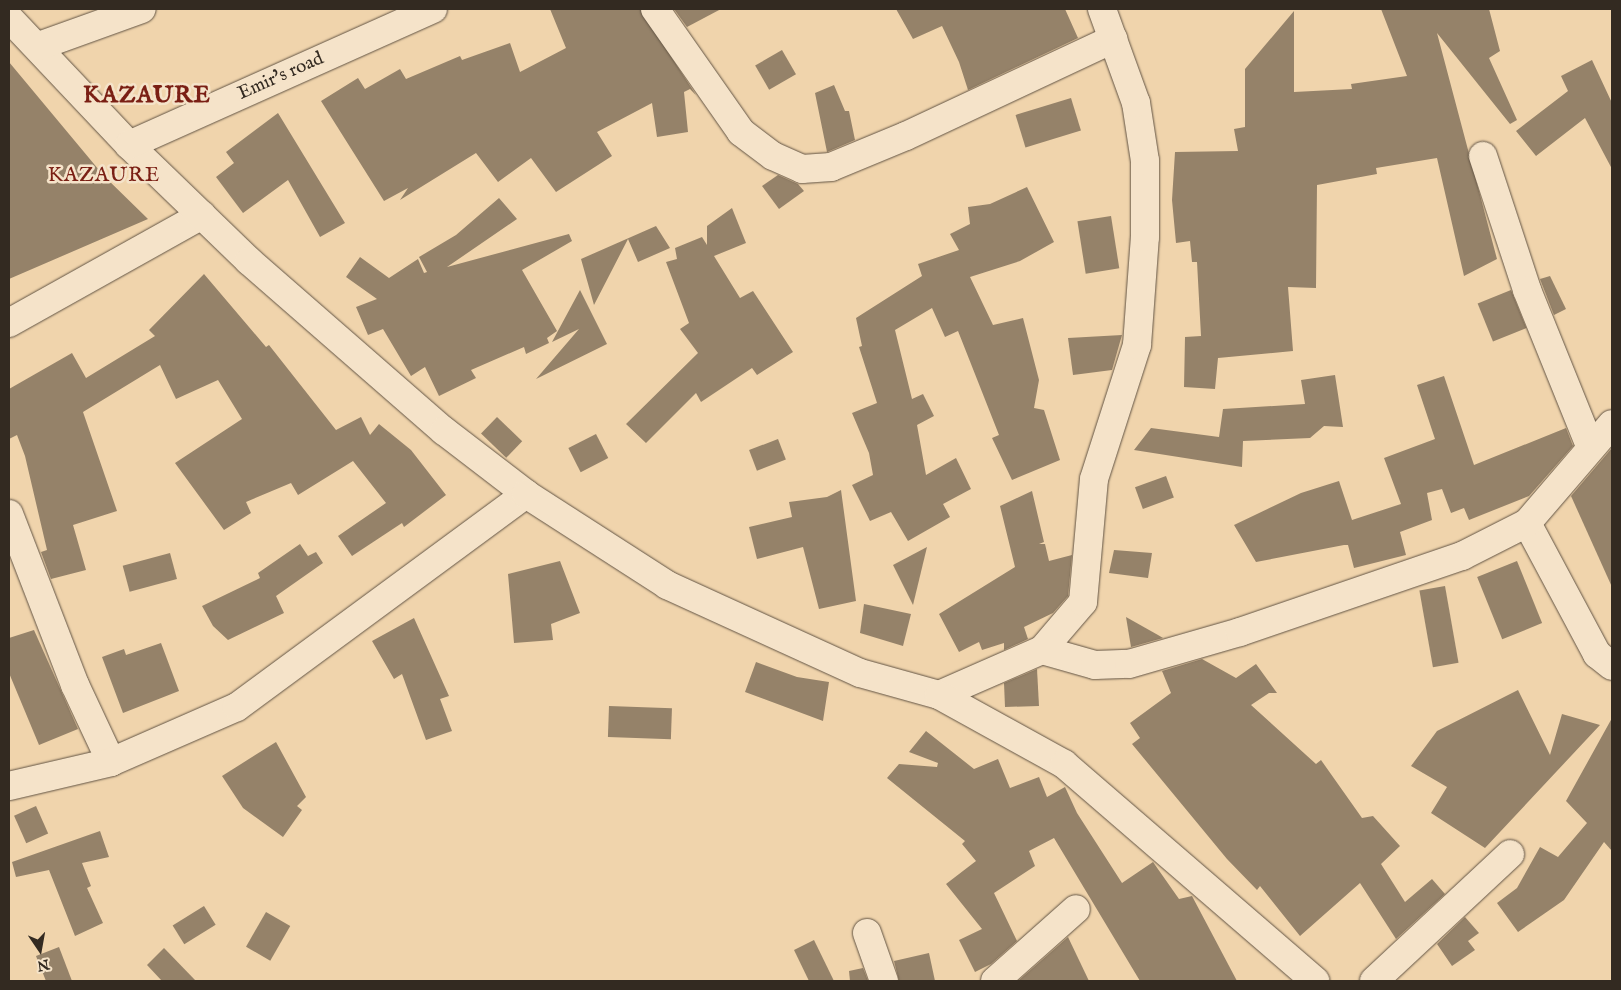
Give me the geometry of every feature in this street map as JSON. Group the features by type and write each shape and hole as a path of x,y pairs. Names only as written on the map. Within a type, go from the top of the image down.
{"street":[{"path":"39,46 142,9"},
{"name":"Emir's road","path":"128,145 433,9"},
{"path":"654,9 741,132 773,156 802,169 831,167 906,136 1113,39"},
{"path":"939,695 1042,650 1083,602 1094,479 1137,345 1145,237 1145,161 1136,103 1102,9"},
{"path":"9,18 39,46 128,145 249,261 444,431 526,494 667,585 860,673 939,695 1064,764 1315,981"},
{"path":"1483,156 1527,290 1590,446"},
{"path":"9,323 202,215"},
{"path":"1042,650 1095,665 1129,664 1240,632 1462,556 1526,523 1590,446 1612,424"},
{"path":"9,786 111,762 236,707 526,494"},
{"path":"9,514 76,685 111,762"},
{"path":"1526,523 1598,654 1612,666"},
{"path":"1374,981 1510,854"},
{"path":"995,981 1076,909"},
{"path":"867,933 884,981"}],"building":[{"path":"550,9 640,9 696,95 690,89 684,92 688,132 657,137 652,103 597,132 612,156 556,192 531,158 498,182 476,153 400,200 408,188 384,201 321,101 358,78 365,89 400,69 406,79 460,56 462,60 510,43 520,72 566,48"},
{"path":"674,9 721,9 687,27"},
{"path":"896,9 1065,9 1078,38 968,90 959,62 942,26 913,39"},
{"path":"1381,9 1489,9 1500,51 1489,58 1517,120 1510,124 1437,33 1497,259 1464,276 1437,158 1376,168 1377,174 1317,185 1316,288 1288,287 1293,351 1218,358 1215,389 1184,387 1185,337 1201,336 1197,262 1192,262 1190,241 1176,243 1172,200 1175,152 1238,151 1234,129 1245,127 1245,69 1294,11 1294,92 1352,89 1351,84 1407,76"},
{"path":"782,50 796,74 769,90 755,66"},
{"path":"1592,60 1612,103 1612,169 1585,118 1536,156 1516,131 1568,91 1561,76"},
{"path":"9,62 104,176 148,219 9,279"},
{"path":"834,85 845,111 849,111 855,140 827,152 815,93"},
{"path":"1071,98 1081,131 1025,147 1016,115"},
{"path":"278,113 345,223 320,237 288,180 243,213 216,177 234,163 226,152"},
{"path":"778,175 798,184 804,191 779,209 762,186"},
{"path":"1027,187 1054,242 1020,261 970,277 993,325 1023,318 1039,380 1034,408 1044,410 1060,460 1012,480 992,438 999,435 958,331 945,337 932,308 895,330 912,399 923,394 934,416 917,425 926,475 956,458 971,489 943,504 950,517 908,541 891,512 870,521 852,485 873,475 869,453 852,413 877,403 859,347 862,346 856,318 922,276 918,264 959,250 950,234 970,224 968,207 990,204"},
{"path":"499,198 517,219 447,267 569,234 572,241 522,270 557,331 547,338 549,343 526,354 524,347 471,370 476,378 439,396 425,367 411,376 383,329 368,335 356,307 377,299 346,277 360,257 389,278 418,259 424,273 427,272 419,257 456,235"},
{"path":"732,208 746,243 714,256 740,298 753,291 793,352 757,375 752,368 701,402 696,393 646,443 626,424 698,353 680,329 689,323 666,262 677,259 675,248 702,237 707,245 707,226"},
{"path":"1111,216 1119,268 1086,274 1077,221"},
{"path":"656,226 670,248 638,262 628,239 594,305 581,259"},
{"path":"204,274 266,347 269,345 336,430 361,417 370,435 379,424 411,450 446,495 404,527 402,523 352,556 338,536 386,503 353,461 298,495 291,483 246,502 251,513 224,530 175,463 242,419 218,380 176,399 160,365 83,412 117,511 73,525 86,570 51,579 41,552 47,550 25,456 17,435 9,439 9,389 72,353 86,378 155,336 149,330"},
{"path":"1550,276 1566,309 1554,315 1540,279"},
{"path":"580,290 607,344 536,379 579,329 552,342"},
{"path":"1511,290 1526,328 1493,342 1478,303"},
{"path":"1122,335 1112,370 1073,375 1068,338"},
{"path":"1335,375 1343,427 1324,426 1310,438 1243,441 1242,467 1134,450 1151,428 1219,437 1223,409 1305,404 1301,380"},
{"path":"1444,376 1474,465 1566,428 1573,446 1529,496 1469,520 1464,508 1451,513 1442,489 1427,493 1432,520 1400,532 1406,555 1354,568 1348,545 1344,545 1256,562 1234,525 1301,493 1339,481 1352,520 1401,504 1384,458 1435,439 1417,385"},
{"path":"497,417 522,441 506,458 481,434"},
{"path":"596,434 608,458 581,472 568,448"},
{"path":"778,439 786,460 757,471 749,450"},
{"path":"1612,448 1612,587 1571,496"},
{"path":"1166,476 1174,498 1143,509 1135,487"},
{"path":"841,490 856,601 819,609 803,547 757,559 749,527 792,517 789,502 827,497"},
{"path":"1032,491 1044,542 1039,544 1045,544 1049,561 1072,555 1068,596 1053,613 1024,627 1028,639 1004,650 1004,643 982,650 979,642 959,652 939,614 1015,567 1000,506"},
{"path":"300,544 308,556 316,552 323,563 276,596 284,613 228,640 213,626 202,606 260,578 258,573"},
{"path":"927,547 913,605 893,565"},
{"path":"1114,550 1152,553 1148,578 1109,573"},
{"path":"170,553 177,579 130,592 123,566"},
{"path":"560,561 580,613 551,624 553,640 514,643 508,574"},
{"path":"1517,561 1542,623 1502,639 1477,577"},
{"path":"1445,586 1459,663 1433,667 1419,591"},
{"path":"864,604 911,614 903,646 860,633"},
{"path":"1126,617 1158,635 1163,638 1131,647"},
{"path":"414,618 449,696 440,699 452,731 426,740 402,674 394,679 372,641"},
{"path":"34,630 78,729 39,745 9,673 9,638"},
{"path":"161,643 179,691 123,713 102,657 124,649 126,655"},
{"path":"1202,659 1236,678 1256,664 1277,693 1269,693 1251,705 1316,764 1321,760 1362,818 1373,816 1400,846 1381,864 1405,902 1432,879 1445,894 1396,939 1360,883 1300,936 1260,886 1257,890 1227,859 1132,744 1140,738 1130,723 1171,693 1162,671"},
{"path":"756,662 797,677 829,682 823,721 745,692"},
{"path":"1037,669 1039,706 1005,707 1004,683"},
{"path":"1518,690 1550,755 1562,714 1600,725 1485,848 1431,813 1447,787 1411,766 1437,731"},
{"path":"609,706 672,708 671,739 608,737"},
{"path":"1612,718 1612,851 1604,842 1564,900 1518,932 1497,903 1517,888 1540,847 1558,857 1587,823 1566,801"},
{"path":"926,731 974,769 998,759 1010,788 1039,777 1047,797 1065,787 1077,813 1122,883 1153,862 1179,899 1192,896 1237,981 1140,981 1054,838 1029,851 1035,866 994,893 1017,941 991,964 975,972 959,940 982,929 946,884 976,861 962,844 965,841 887,778 899,764 937,767 938,763 909,752"},
{"path":"276,742 306,797 297,806 302,810 283,837 243,808 222,776"},
{"path":"36,806 48,833 26,843 14,816"},
{"path":"100,831 109,857 82,863 91,886 87,888 103,923 75,936 49,870 16,877 12,862"},
{"path":"204,906 216,925 184,944 173,926"},
{"path":"266,912 290,926 270,961 246,947"},
{"path":"1465,917 1479,933 1468,941 1475,950 1452,966 1437,944"},
{"path":"1068,937 1089,981 1018,981"},
{"path":"814,940 834,981 809,981 794,950"},
{"path":"59,947 72,981 46,981 36,956"},
{"path":"164,948 196,981 162,981 147,965"},
{"path":"929,953 935,981 899,981 894,961"},
{"path":"863,968 868,981 850,981 849,971"}],"district":[{"name":"KAZAURE","path":"147,96"},
{"name":"KAZAURE","path":"104,176"}]}
